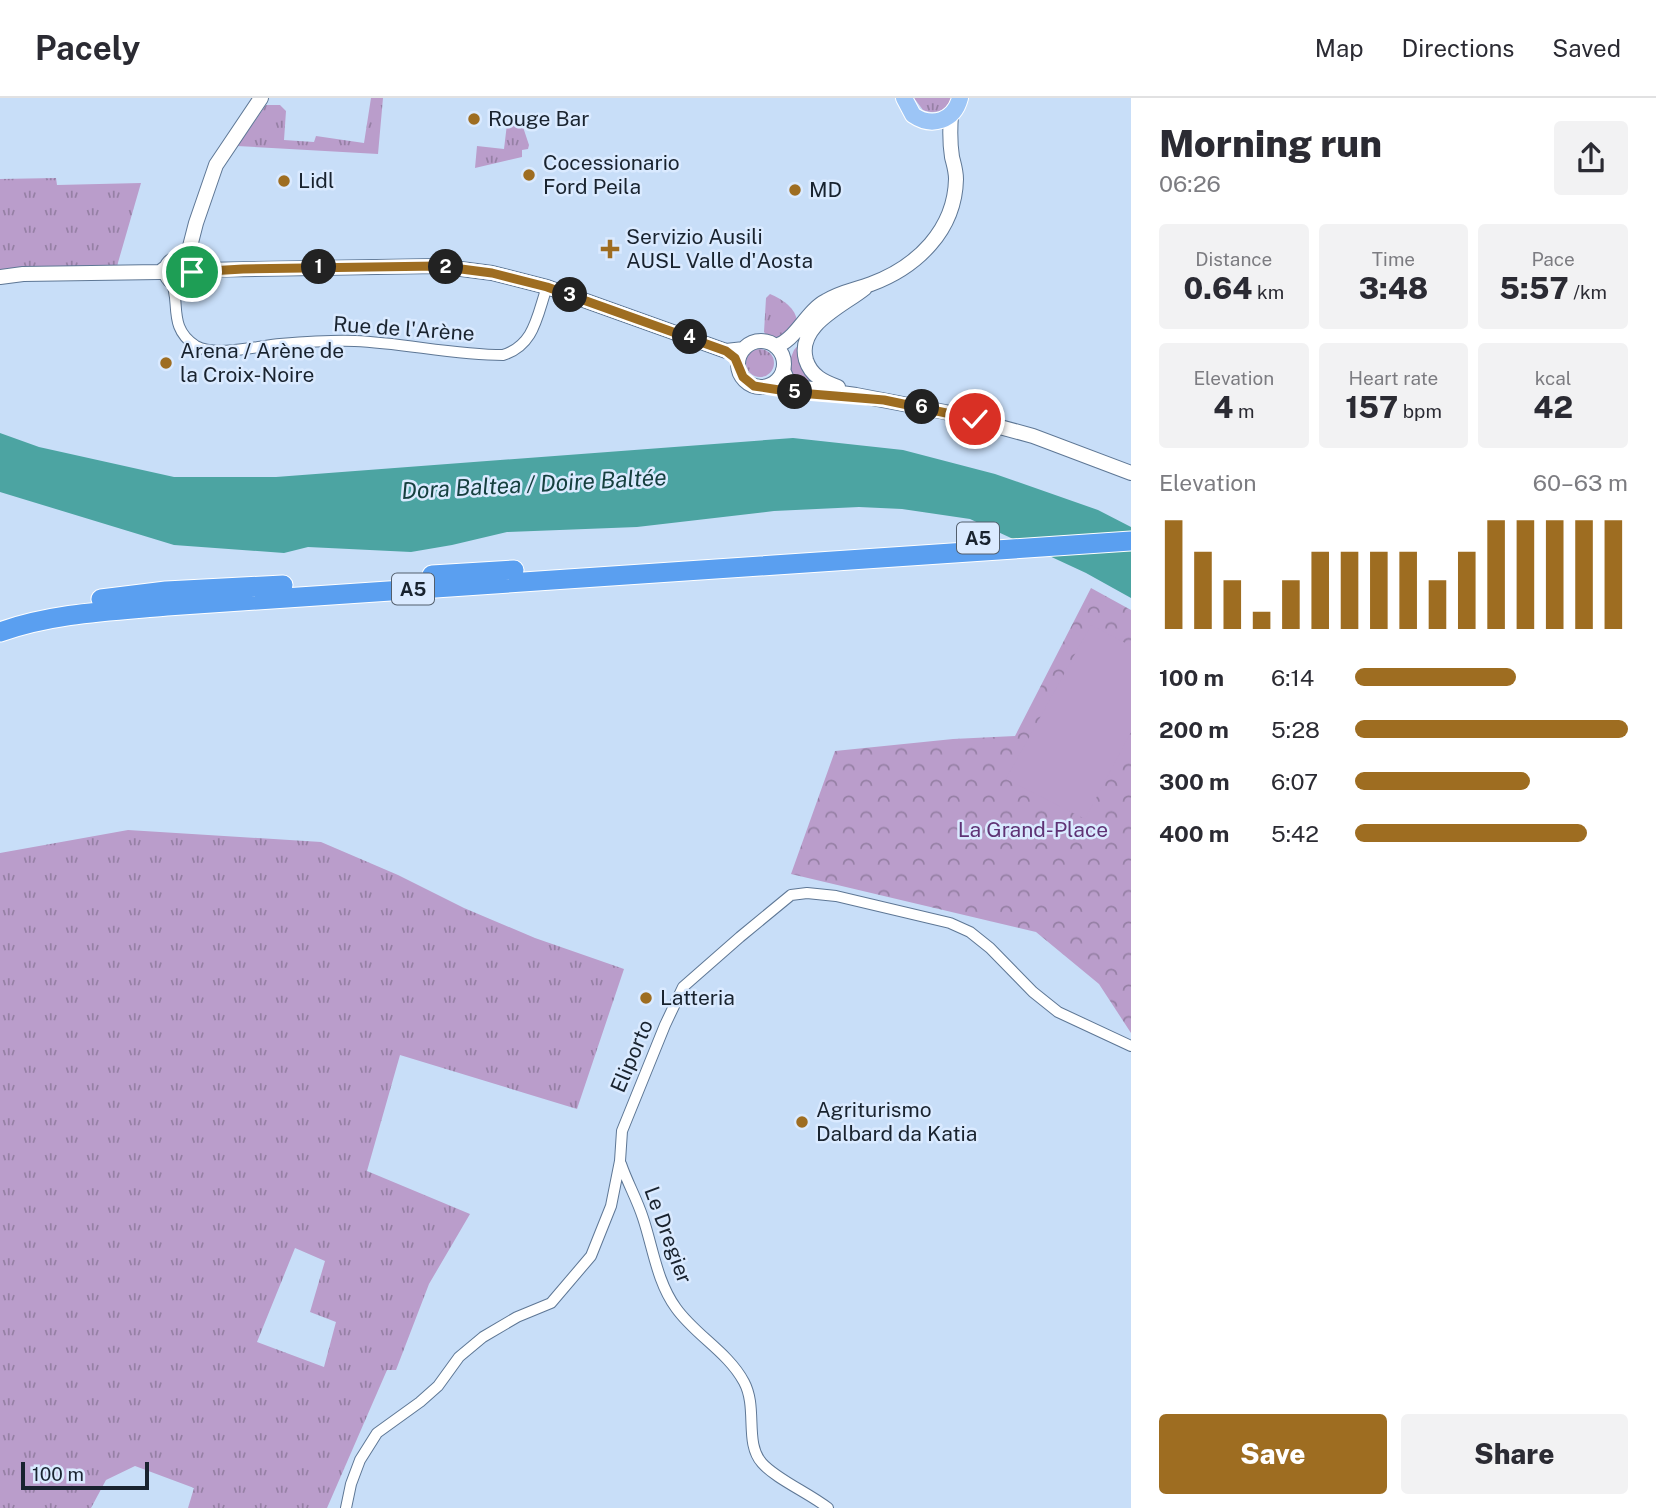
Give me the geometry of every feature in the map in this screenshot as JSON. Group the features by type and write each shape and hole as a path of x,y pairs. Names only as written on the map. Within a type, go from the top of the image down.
{"highway":[{"name":"A5","path":"0,632 18,626 85,614 167,606 1131,528"},
{"name":"A5","path":"0,619 77,603 166,591 827,554 1131,541"}],"main road":[{"path":"904,99 913,115 931,122 943,120 959,103"}],"street":[{"path":"179,271 216,165 261,98"},
{"path":"767,386 778,380 797,338 815,317 835,302 916,258 939,235 948,219 955,186 953,158 959,103"},
{"path":"931,122 953,158"},
{"path":"3,275 438,266 492,273 547,287 726,351 738,351 757,342 766,342 775,346 781,354 787,379 797,387 856,394 945,412 1033,436 1131,473"},
{"name":"Rue de l'Arène","path":"179,271 174,312 181,328 189,340 204,349 223,351 282,344 356,341 492,355 514,351 526,343 547,287"},
{"path":"775,346 788,340 814,307 840,293 868,286"},
{"path":"856,394 822,381 808,366 804,348 820,321 868,286"},
{"path":"744,349 738,365 739,371 747,382 754,386 799,393 884,400"},
{"path":"726,351 738,365"},
{"name":"Eliporto","path":"346,1508 360,1460 377,1433 420,1402 438,1385 459,1357 483,1337 517,1317 551,1303 591,1256 611,1206 620,1161 622,1131 683,987 791,895 836,895 950,923 970,932 990,948 1033,992 1058,1012 1131,1046"},
{"name":"Le Dregier","path":"620,1161 643,1216 660,1275 675,1307 727,1360 744,1382 751,1403 752,1437 756,1454 770,1470 828,1508"}],"green space":[{"path":"371,98 383,98 378,154 237,146 266,105 280,105 286,111 284,140 314,142 316,136 364,143"},
{"path":"914,98 951,98 943,109 932,112 923,110"},
{"path":"507,124 522,124 528,149 522,150 522,157 475,168 477,146 504,149"},
{"path":"56,178 57,185 141,183 117,266 0,271 0,179"},
{"path":"770,294 788,305 797,319 797,324 777,340 764,332 766,298"},
{"path":"801,342 799,356 802,367 820,386 796,382 787,367 794,350"},
{"path":"760,349 770,353 774,363 770,373 760,377 750,373 746,363 750,353"},
{"name":"La Grand-Place","path":"1091,588 1131,610 1131,1033 1099,984 1036,932 791,874 835,751 953,739 1015,736"},
{"path":"1091,625 1131,646 1131,732 1085,819 1006,779"},
{"path":"128,830 321,842 535,938 624,969 577,1109 400,1055 367,1171 470,1214 429,1284 396,1370 387,1370 327,1508 188,1508 194,1488 135,1466 106,1480 91,1508 0,1508 0,853","holes":["295,1248 325,1261 310,1312 336,1322 324,1367 257,1342"]}],"water":[{"name":"Dora Baltea / Doire Baltée","path":"0,433 39,447 174,477 276,477 793,438 903,450 995,474 1098,510 1131,527 1131,598 1086,573 970,519 902,509 859,507 774,511 637,527 507,532 411,552 308,547 284,553 174,545 0,492"}],"place":[{"name":"Rouge Bar","path":"474,119"},
{"name":"Cocessionario Ford Peila","path":"529,175"},
{"name":"Lidl","path":"284,181"},
{"name":"MD","path":"795,190"},
{"name":"Servizio Ausili AUSL Valle d'Aosta","path":"610,249"},
{"name":"Arena / Arène de la Croix-Noire","path":"166,363"},
{"name":"Latteria","path":"646,998"},
{"name":"Agriturismo Dalbard da Katia","path":"802,1122"}],"route":[{"path":"192,272 438,266 492,273 547,287 726,351 735,358 743,377 754,386 905,403 975,419"}]}
